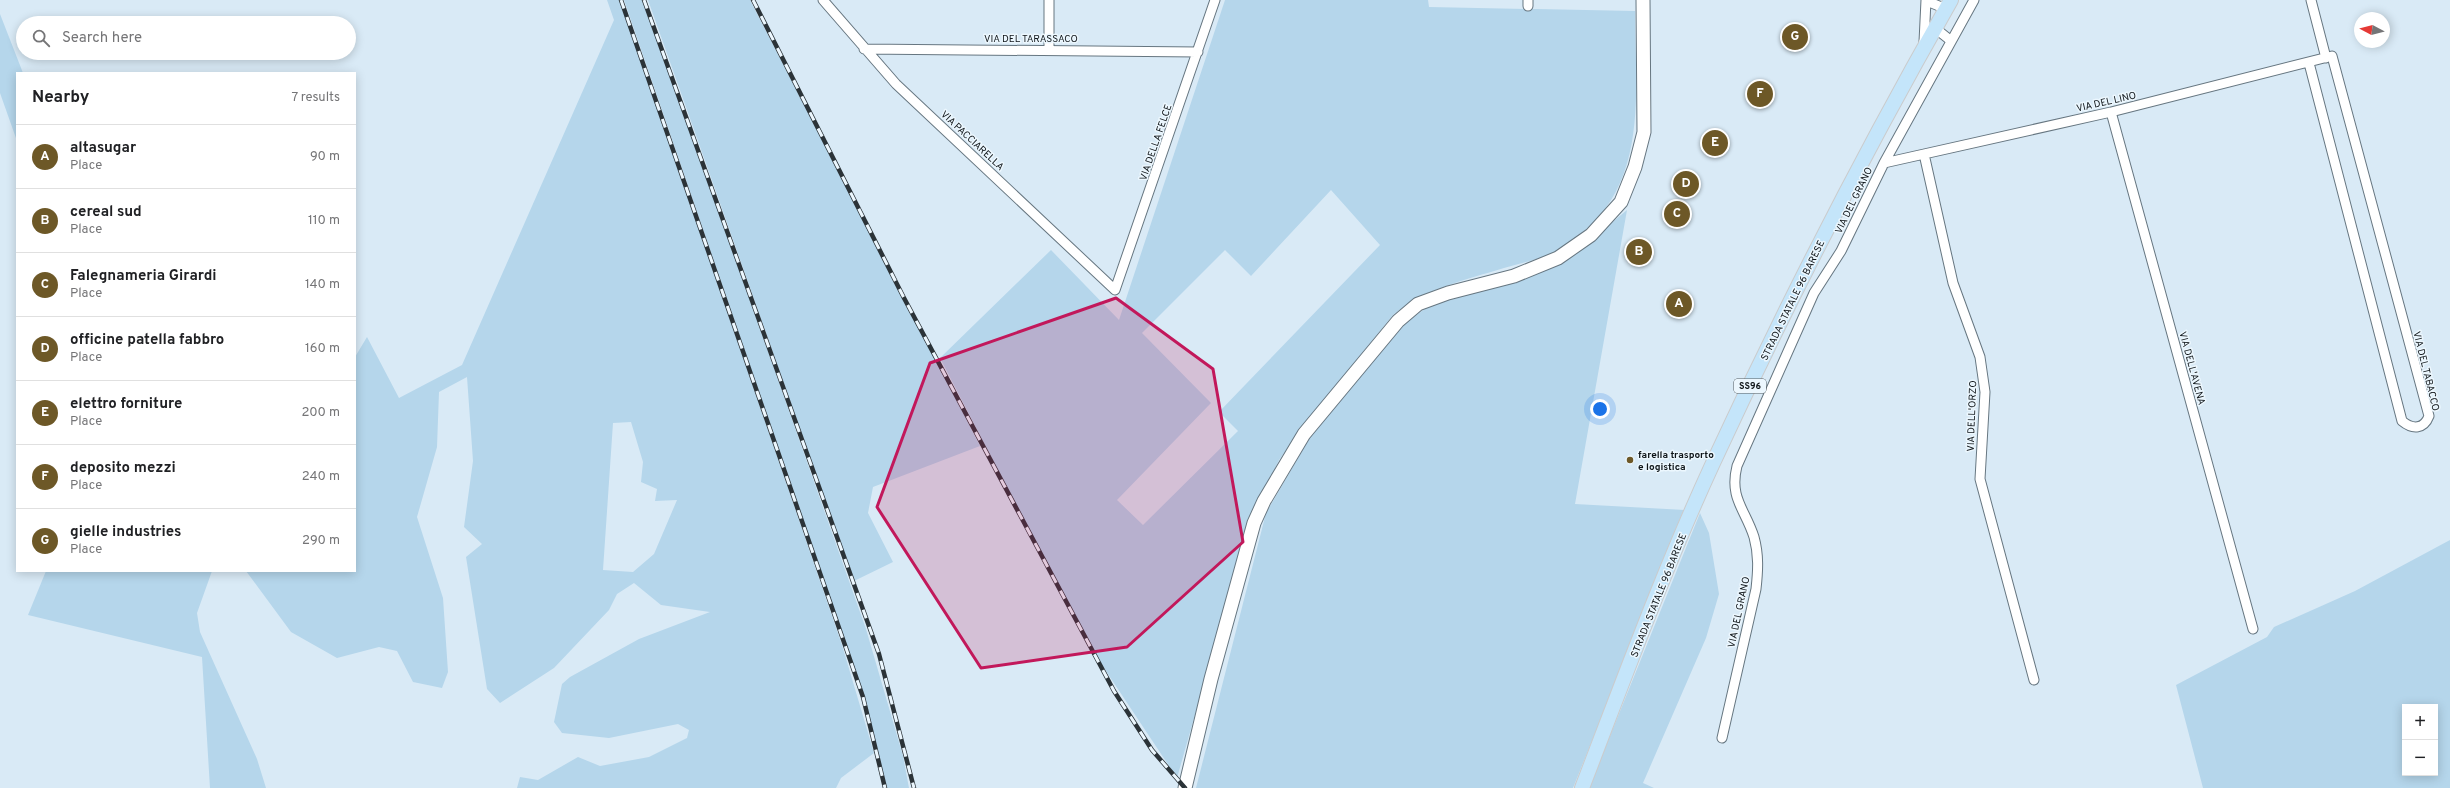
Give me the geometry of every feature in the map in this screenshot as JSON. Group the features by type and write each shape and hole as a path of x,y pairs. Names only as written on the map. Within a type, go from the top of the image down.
{"main road":[{"path":"1186,782 1254,523 1264,501 1304,434 1398,320 1418,304 1448,292 1514,276 1558,258 1591,235 1621,202 1635,167 1644,132 1643,0"},
{"name":"STRADA STATALE 96 BARESE","path":"1582,788 1663,581 1712,464 1807,267 1893,101 1949,5"}],"street":[{"name":"VIA PACCIARELLA","path":"823,0 896,84 1115,290"},
{"path":"1049,0 1049,49"},
{"name":"VIA DELLA FELCE","path":"1115,290 1215,0"},
{"path":"1923,50 1926,0 1949,5"},
{"name":"VIA DEL GRANO","path":"1722,738 1756,589 1758,567 1753,536 1737,502 1734,489 1737,466 1814,293 1841,251 1884,163 1950,40 1974,0"},
{"name":"VIA DEL TABACCO","path":"2309,63 2402,421 2414,428 2421,427 2426,423 2429,416 2312,0"},
{"path":"1935,28 1950,40"},
{"name":"VIA DEL TARASSACO","path":"864,49 1049,49 1198,52"},
{"name":"VIA DEL LINO","path":"1884,163 2112,112 2329,57"},
{"name":"VIA DELL'AVENA","path":"2112,112 2253,629"},
{"name":"VIA DELL'ORZO","path":"1924,154 1953,283 1980,357 1984,392 1980,479 2034,680"}],"highlighted area":[{"path":"1116,298 1213,369 1243,542 1127,647 981,668 877,507 930,363"}],"shaded area":[{"path":"607,0 620,0 842,645 874,753 841,778 836,788 517,788 520,777 538,780 578,757 600,766 649,757 687,738 689,730 678,724 609,738 562,733 554,722 562,684 570,677 639,639 710,612 661,605 634,583 617,594 609,610 554,668 500,703 487,689 466,557 482,544 464,527 473,461 467,377 439,392 437,447 417,517 443,598 448,672 442,688 413,682 397,651 379,647 337,658 291,632 247,572 356,572 356,355 367,337 399,398 462,365 614,20","holes":["631,422 643,462 641,482 657,489 655,501 677,500 654,554 633,572 603,570 613,423"]},
{"path":"624,0 644,0 866,629 903,756 909,788 884,788 860,685"},
{"path":"648,0 750,0 980,446 873,487 868,513 893,562 854,581"},
{"path":"1225,0 1428,0 1429,7 1635,11 1636,100 1634,130 1628,158 1619,185 1604,210 1583,232 1561,249 1541,258 1446,286 1418,298 1393,315 1306,422 1279,460 1250,521 1177,778 1088,644 940,358 1051,250 1119,320","holes":["1331,190 1380,245 1219,412 1238,431 1143,525 1117,500 1211,403 1142,333 1225,250 1251,276"]},
{"path":"0,14 16,55 16,60 18,60 23,72 16,72 16,138 0,93"},
{"path":"1627,210 1575,504 1685,510 1573,788 1196,788 1266,513 1315,429 1389,339 1405,323 1429,306 1563,263"},
{"path":"1700,513 1709,533 1719,594 1706,638 1643,783 1654,788 1589,788"},
{"path":"2450,540 2450,788 2203,788 2176,685 2267,637 2274,627 2355,591"},
{"path":"46,572 212,572 197,613 200,632 257,759 266,788 210,788 202,657 28,615"}],"railway":[{"path":"621,0 863,697 885,788"},
{"path":"644,0 879,654 914,788"},
{"path":"753,0 904,298 1114,691 1152,750 1185,788"}],"place":[{"name":"gielle industries","path":"1795,37"},
{"name":"deposito mezzi","path":"1760,94"},
{"name":"elettro forniture","path":"1715,143"},
{"name":"officine patella fabbro","path":"1686,184"},
{"name":"Falegnameria Girardi","path":"1677,214"},
{"name":"cereal sud","path":"1639,252"},
{"name":"altasugar","path":"1679,304"},
{"name":"farella trasporto e logistica","path":"1630,460"}]}
